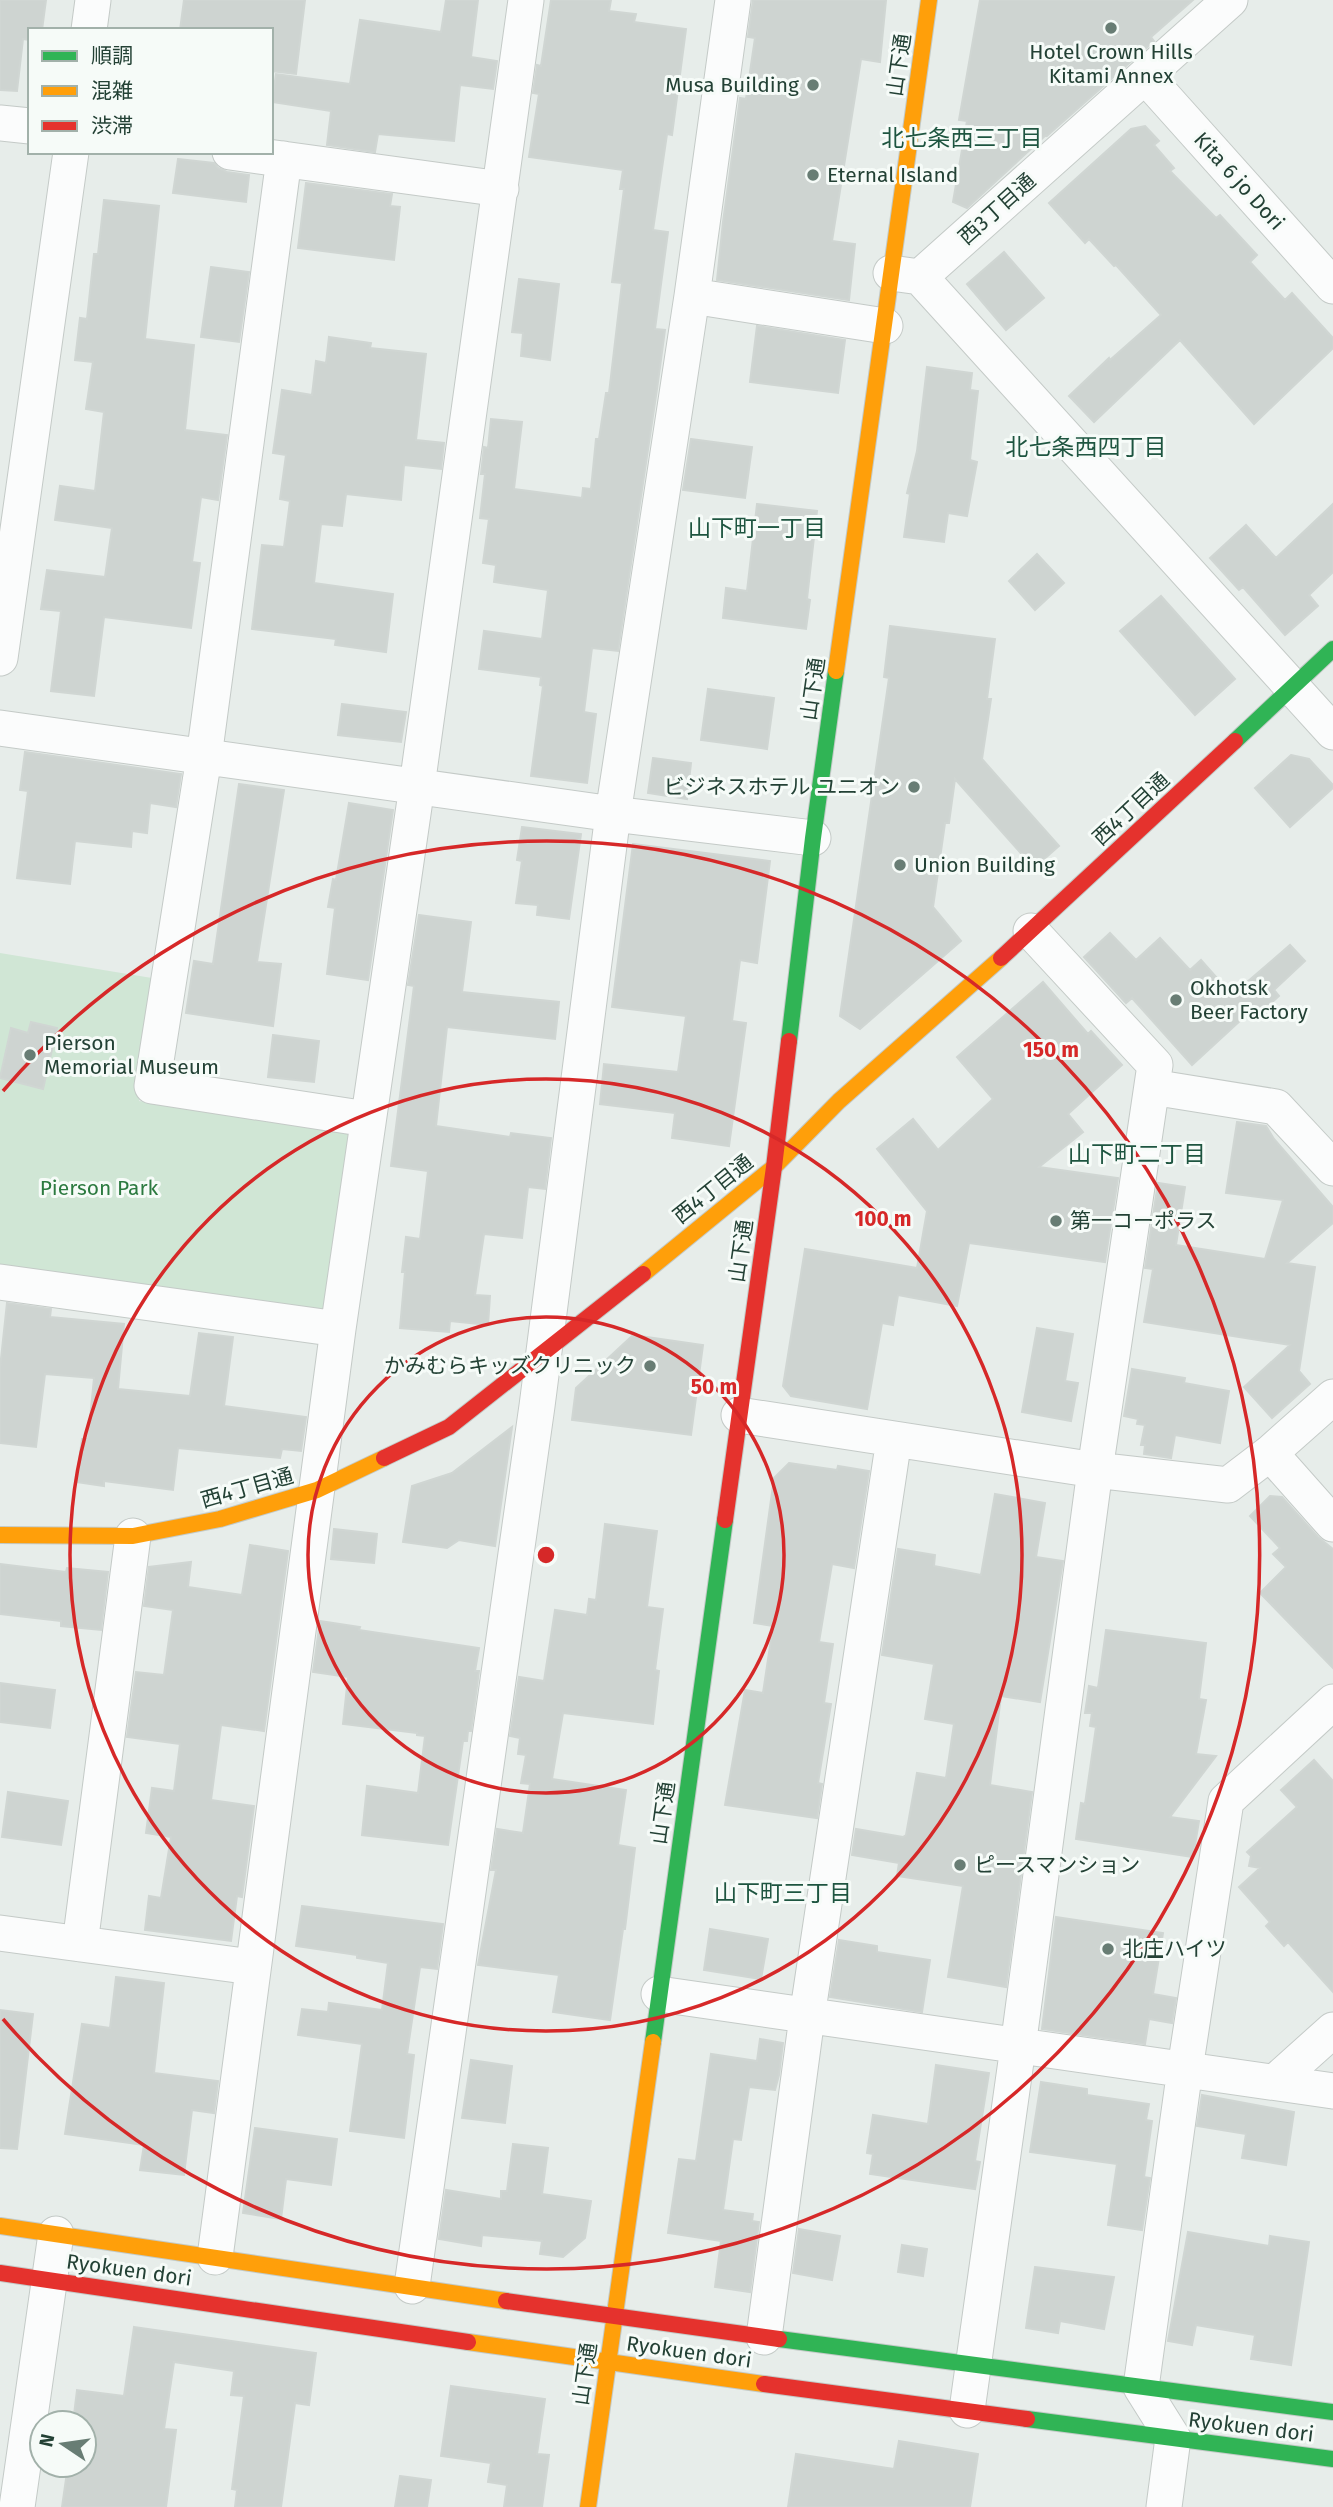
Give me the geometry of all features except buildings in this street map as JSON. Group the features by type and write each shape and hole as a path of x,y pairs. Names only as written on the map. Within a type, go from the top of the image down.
{"street":[{"path":"89,28 93,0"},
{"path":"215,2257 338,1329 526,0"},
{"path":"412,2286 544,1354 613,814 692,296 733,0"},
{"name":"山下通","path":"588,2507 774,1167 813,838 885,326 906,275 929,0"},
{"name":"西3丁目通","path":"906,275 1146,77 1230,0"},
{"name":"Kita 6 jo Dori","path":"1146,77 1333,286"},
{"path":"0,123 28,127"},
{"path":"0,658 71,154"},
{"path":"245,154 501,189"},
{"path":"284,159 204,757 152,1086 368,1119"},
{"path":"906,275 1333,732"},
{"path":"692,296 885,326"},
{"name":"西4丁目通","path":"0,1535 133,1536 220,1520 317,1490 449,1427 544,1354 774,1167 839,1101 1031,931 1333,649"},
{"path":"0,728 613,814 813,838"},
{"path":"967,2410 1095,1470 1155,1065 1031,931"},
{"path":"1152,1087 1276,1107 1333,1168"},
{"path":"0,1282 338,1329"},
{"path":"739,1415 1095,1470 1228,1485 1270,1453 1333,1397"},
{"path":"764,2337 807,2017 894,1439"},
{"path":"1270,1453 1333,1524"},
{"path":"80,1944 133,1536"},
{"path":"1164,2507 1173,2438 1141,2388 1185,2069 1226,1801 1333,1702"},
{"path":"0,1933 253,1967"},
{"path":"659,1994 1333,2091"},
{"path":"1275,2082 1333,2030"},
{"name":"Ryokuen dori","path":"0,2226 614,2317 1333,2412"},
{"path":"17,2507 56,2234"},
{"name":"Ryokuen dori","path":"0,2273 608,2362 1333,2459"}],"green space":[{"name":"Pierson Park","path":"0,953 158,979 139,1101 350,1132 323,1315 0,1271"}],"traffic: fast":[{"path":"1235,741 1333,649"},
{"path":"789,1041 836,671"},
{"path":"653,2042 725,1520"},
{"path":"779,2339 1333,2412"},
{"path":"1027,2419 1333,2459"}],"traffic: slow":[{"path":"836,671 929,0"},
{"path":"643,1274 774,1167 839,1101 1001,958"},
{"path":"0,1535 133,1536 220,1519 317,1490 384,1458"},
{"path":"588,2507 653,2042"},
{"path":"0,2226 506,2301"},
{"path":"468,2342 764,2384"}],"traffic: jam":[{"path":"1001,958 1235,741"},
{"path":"725,1520 789,1041"},
{"path":"384,1458 449,1427 643,1274"},
{"path":"0,2273 468,2342"},
{"path":"506,2301 779,2339"},
{"path":"764,2384 1027,2419"}],"place":[{"name":"Hotel Crown Hills Kitami Annex","path":"1111,28"},
{"name":"Musa Building","path":"813,85"},
{"name":"Eternal Island","path":"813,175"},
{"name":"ビジネスホテル ユニオン","path":"914,787"},
{"name":"Union Building","path":"900,865"},
{"name":"Okhotsk Beer Factory","path":"1176,1000"},
{"name":"Pierson Memorial Museum","path":"30,1055"},
{"name":"第一コーポラス","path":"1056,1221"},
{"name":"かみむらキッズクリニック","path":"650,1366"},
{"name":"ピースマンション","path":"960,1865"},
{"name":"北庄ハイツ","path":"1108,1949"}],"district":[{"name":"北七条西三丁目","path":"962,138"},
{"name":"北七条西四丁目","path":"1086,447"},
{"name":"山下町一丁目","path":"757,528"},
{"name":"山下町二丁目","path":"1137,1154"},
{"name":"山下町三丁目","path":"783,1893"}]}
